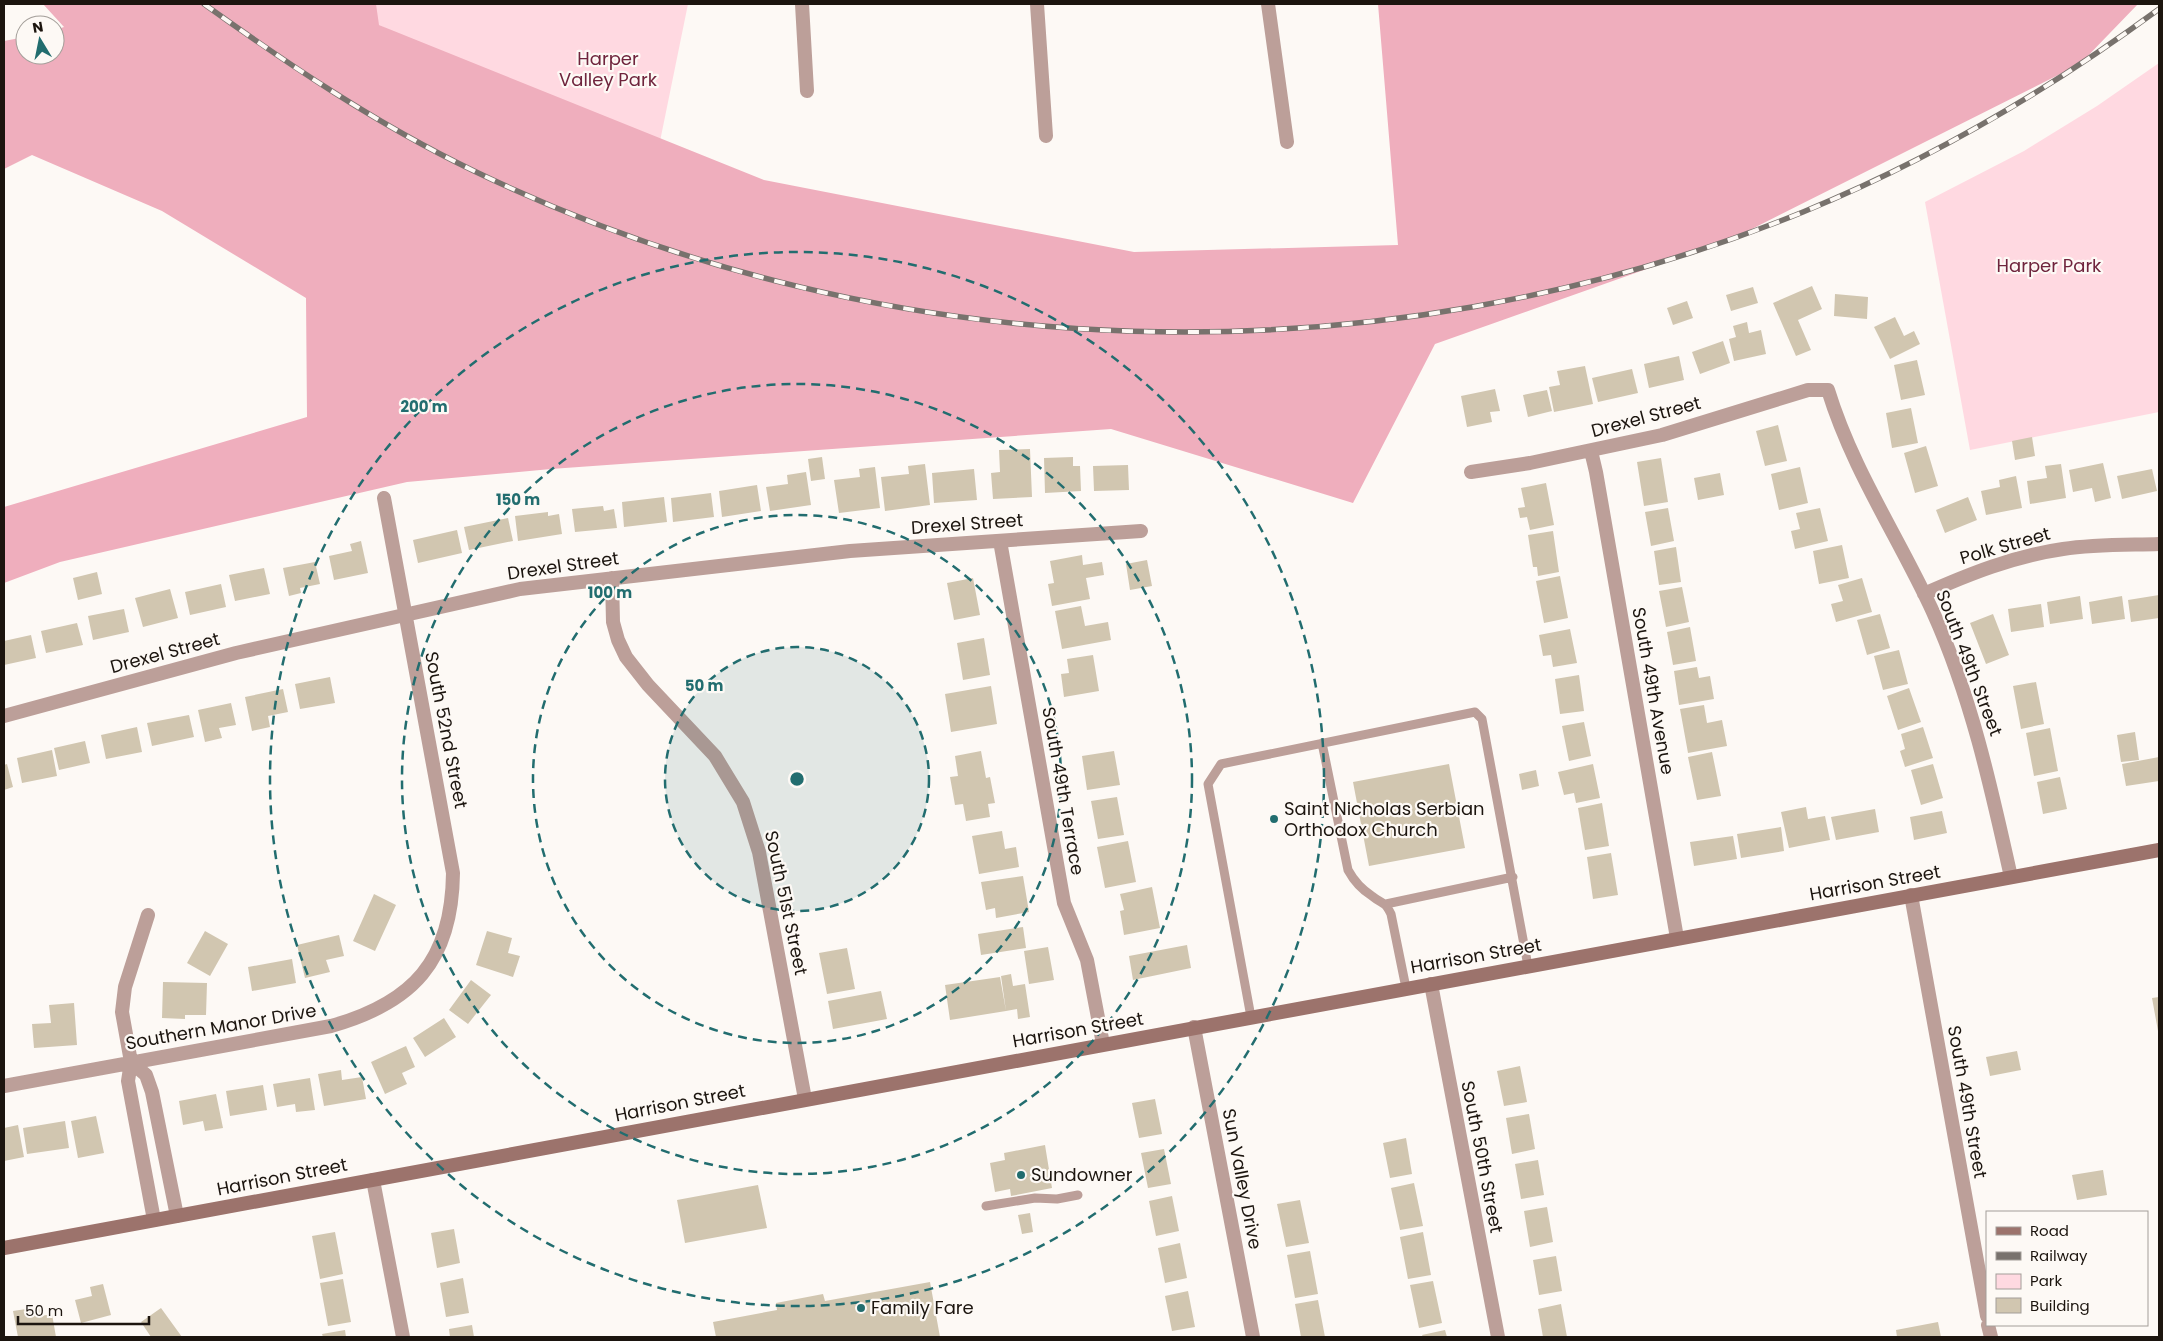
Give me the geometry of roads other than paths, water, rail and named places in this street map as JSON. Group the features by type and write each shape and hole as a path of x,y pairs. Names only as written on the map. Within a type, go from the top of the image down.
{"main road":[{"name":"Harrison Street","path":"4,1248 2159,850"}],"street":[{"path":"802,4 807,90"},
{"path":"1037,4 1046,136"},
{"path":"1268,4 1287,142"},
{"name":"Drexel Street","path":"1471,472 1591,451 1662,434 1808,390 1828,390"},
{"name":"South 49th Street","path":"1828,390 1862,477 1924,594 1960,681 1979,741 2011,877"},
{"name":"South 49th Avenue","path":"1591,451 1598,482 1677,938"},
{"name":"South 52nd Street","path":"384,498 453,873 448,920 442,941 428,966"},
{"name":"Drexel Street","path":"4,716 236,653 520,589 850,551 1141,531"},
{"name":"South 49th Terrace","path":"1000,541 1064,903 1087,960 1103,1044"},
{"name":"Polk Street","path":"1924,594 1988,567 2031,555 2097,545 2159,544"},
{"name":"South 51st Street","path":"612,578 613,622 618,640 626,657 648,685 716,756 743,802 760,852 805,1099"},
{"name":"South 49th Street","path":"1911,895 1986,1310"},
{"path":"148,915 125,987 122,1012 131,1062 128,1081 154,1220"},
{"name":"Southern Manor Drive","path":"4,1086 331,1026 353,1020 384,1006 402,995 428,966"},
{"name":"South 50th Street","path":"1431,984 1498,1337"},
{"name":"Sun Valley Drive","path":"1194,1027 1253,1337"},
{"path":"131,1062 146,1075 152,1092 177,1216"},
{"path":"373,1180 403,1337"}],"lane":[{"path":"1251,1017 1208,784 1220,764 1475,712 1482,719 1513,877 1528,966"},
{"path":"1322,743 1348,870 1357,884 1373,898 1386,904 1513,877"},
{"path":"1386,904 1391,914 1406,988"},
{"path":"986,1206 1035,1198 1057,1199 1078,1195"}],"railway":[{"path":"204,4 334,93 402,133 472,170 631,237 795,286 963,317 1133,331 1304,328 1474,307 1640,268 1803,212 1897,170 2032,95 2075,68 2159,9"}],"place":[{"name":"Saint Nicholas Serbian Orthodox Church","path":"1274,819"},
{"name":"Sundowner","path":"1021,1175"},
{"name":"Family Fare","path":"861,1308"}],"park label":[{"name":"Harper Valley Park","path":"608,69"},
{"name":"Harper Park","path":"2049,266"}]}
